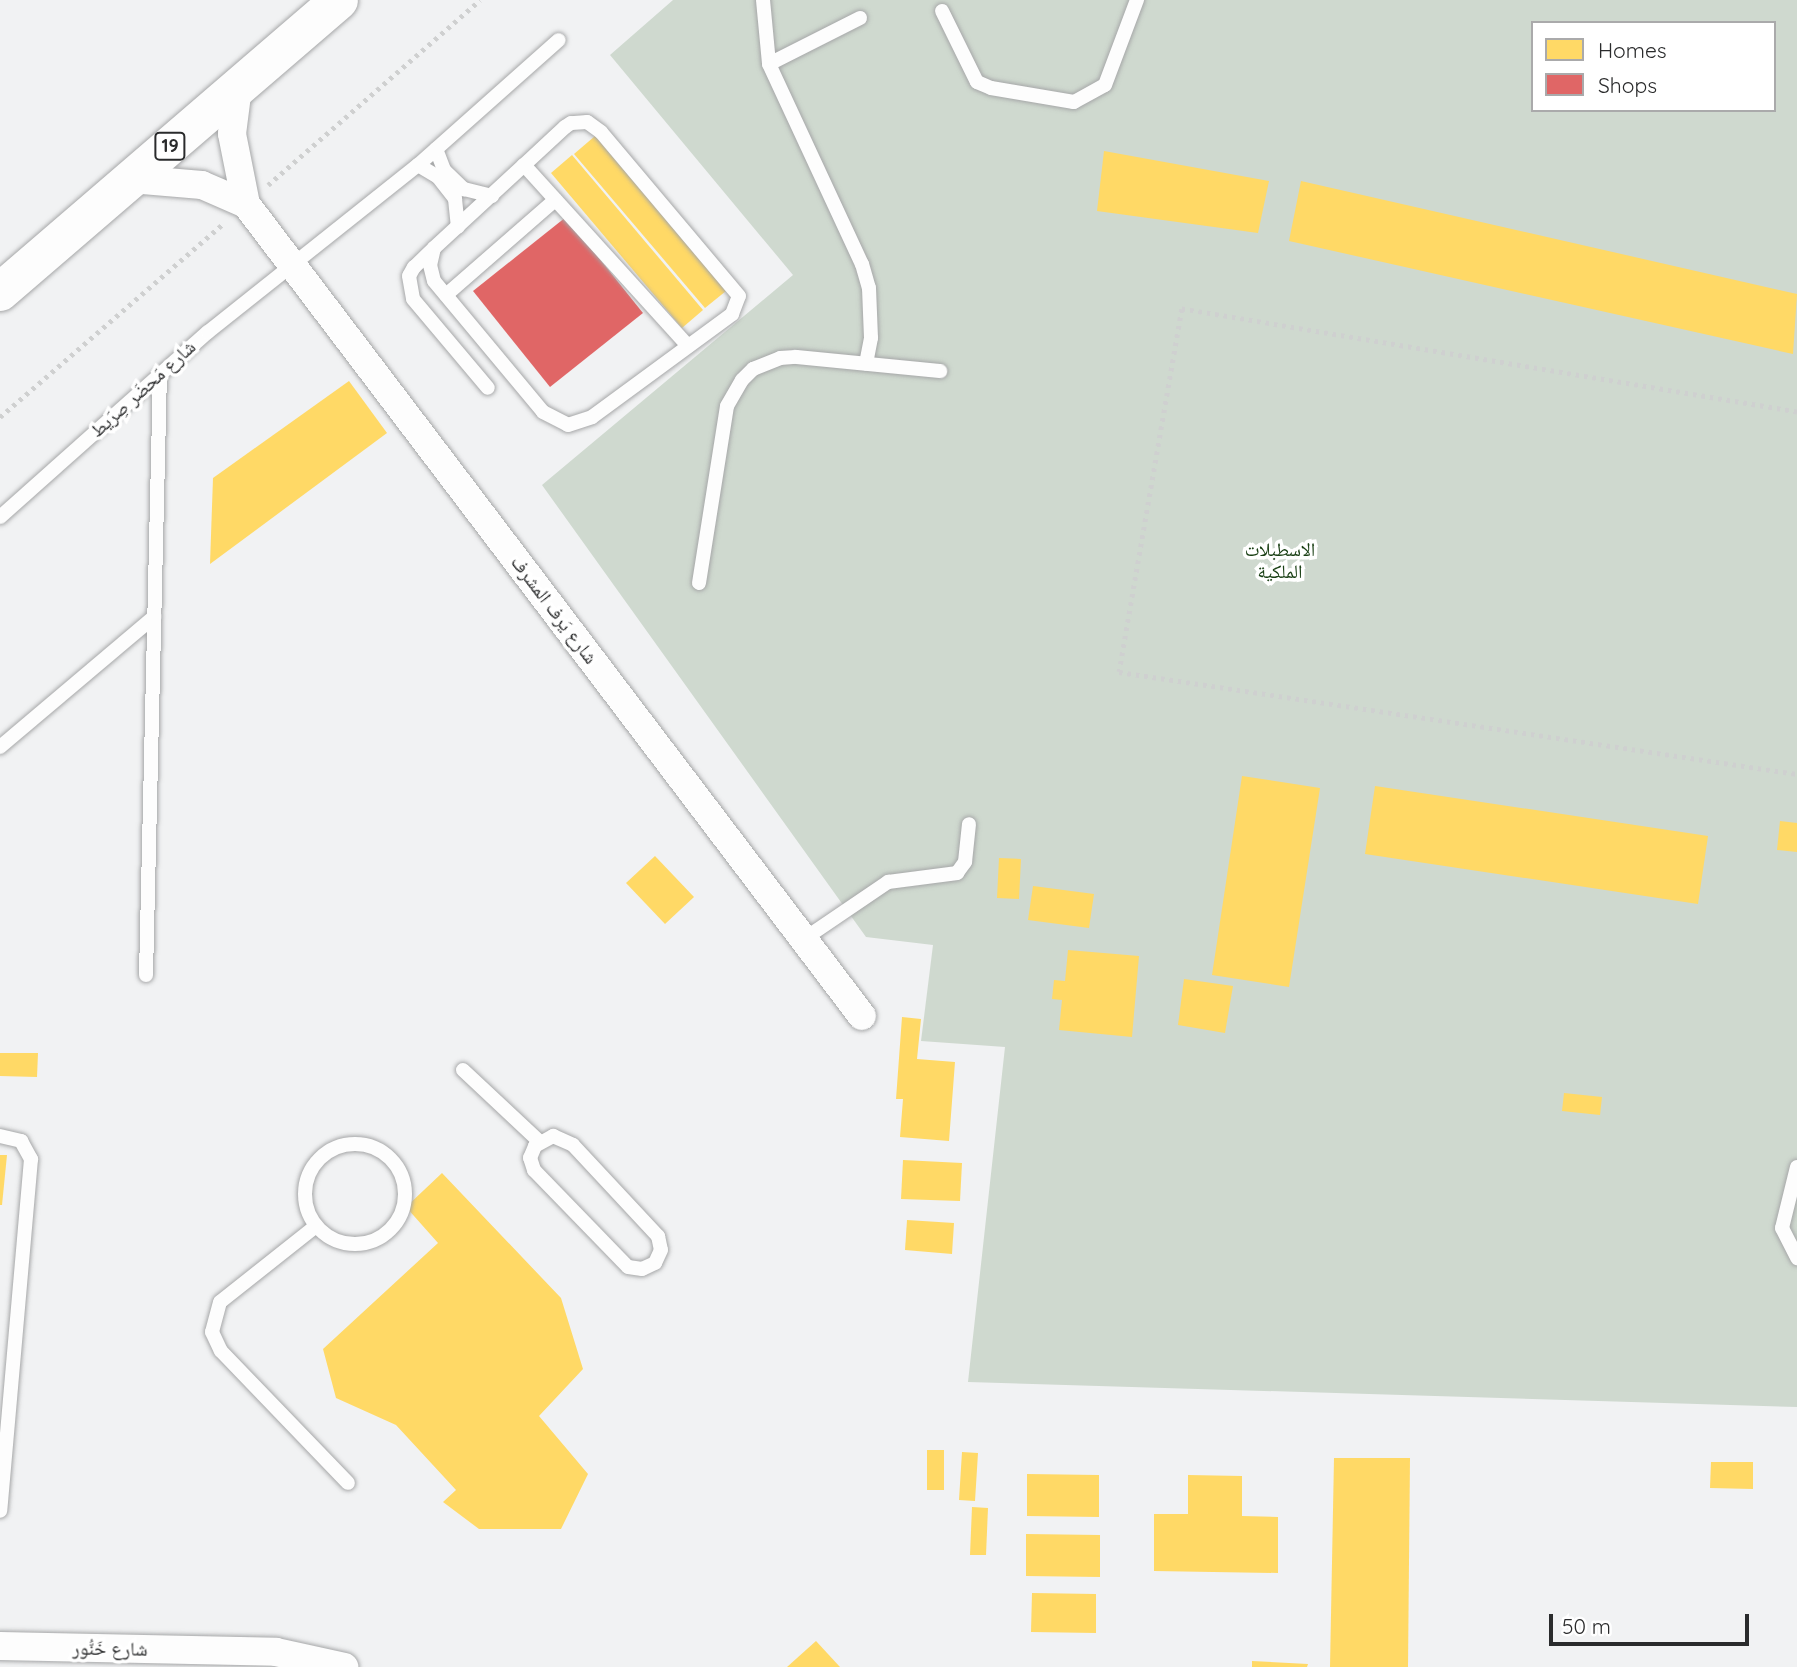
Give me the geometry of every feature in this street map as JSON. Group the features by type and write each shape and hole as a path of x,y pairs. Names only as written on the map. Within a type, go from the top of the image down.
{"main road":[{"name":"19","path":"0,292 339,0"}],"street":[{"name":"شارع يَرف المشرف","path":"238,87 233,146 246,204 862,1016"},
{"path":"131,179 202,185 246,204"},
{"name":"شارع خَنُّور","path":"0,1646 276,1653 330,1660 344,1667"}],"lane":[{"path":"763,0 769,64 862,264 872,313 866,364"},
{"path":"942,10 976,82 1074,102 1105,85 1137,0"},
{"path":"769,64 860,18"},
{"name":"شارع مَحضَر صِرَيط","path":"0,517 160,374 290,265 436,149 559,40"},
{"path":"434,248 431,273 446,295 543,412 558,423 585,421 732,314 739,296 601,132 587,122 571,122 457,226 414,267 409,290 488,388"},
{"path":"436,149 444,170 464,189 492,195"},
{"path":"418,164 439,177 455,199 457,226"},
{"path":"524,165 688,346"},
{"path":"446,295 555,200"},
{"path":"699,583 727,406 741,380 780,358 940,371"},
{"path":"146,975 160,374"},
{"path":"0,747 155,617"},
{"path":"804,939 888,882 957,873 967,855 969,824"},
{"path":"463,1070 538,1141"},
{"path":"0,1136 21,1141 31,1159 0,1511"},
{"path":"561,1137 582,1155 658,1236 661,1250 655,1263 642,1269 628,1267 547,1184 531,1164 538,1141 561,1137"},
{"path":"362,1144 390,1158 405,1189 398,1221 386,1234 370,1242 346,1244 316,1226 304,1193 317,1161 336,1148 362,1144"},
{"path":"1797,1167 1782,1228 1797,1258"},
{"path":"316,1226 220,1302 212,1332 221,1351 348,1483"}],"path":[{"path":"1797,412 1182,309 1119,672 1797,774"}],"green space":[{"name":"الاسطبلات الملكية","path":"673,0 1797,0 1797,1407 968,1382 1005,1047 921,1041 933,945 866,937 542,485 793,275 610,55"}],"building: Homes":[{"path":"595,136 726,291 705,308 574,154"},
{"path":"1104,151 1269,181 1258,233 1097,211"},
{"path":"572,155 703,310 682,328 551,173"},
{"path":"1301,181 1797,294 1793,354 1289,241"},
{"path":"349,381 387,433 210,564 213,478"},
{"path":"1242,776 1320,788 1289,987 1212,975"},
{"path":"1375,786 1708,836 1698,904 1365,854"},
{"path":"1780,821 1797,823 1797,852 1777,850"},
{"path":"655,856 694,897 665,924 626,883"},
{"path":"999,858 1021,859 1019,899 997,898"},
{"path":"1033,886 1094,894 1089,928 1028,920"},
{"path":"1068,950 1139,956 1132,1037 1059,1030 1062,1000 1052,999 1054,980 1065,981"},
{"path":"1184,979 1233,986 1225,1033 1178,1025"},
{"path":"902,1017 921,1019 917,1059 955,1062 949,1141 900,1137 903,1099 896,1099"},
{"path":"0,1053 38,1053 37,1077 0,1076"},
{"path":"1564,1093 1602,1097 1600,1115 1562,1111"},
{"path":"0,1155 7,1155 2,1205 0,1205"},
{"path":"903,1160 962,1163 960,1201 901,1199"},
{"path":"442,1173 561,1298 583,1369 539,1416 588,1474 561,1529 479,1529 443,1502 456,1490 396,1425 336,1398 323,1349 438,1243 406,1207"},
{"path":"907,1220 954,1223 952,1254 905,1250"},
{"path":"927,1450 944,1450 944,1490 927,1490"},
{"path":"962,1452 978,1453 975,1501 959,1500"},
{"path":"1334,1458 1410,1458 1408,1667 1330,1667"},
{"path":"1711,1462 1753,1462 1753,1489 1710,1488"},
{"path":"1027,1474 1099,1475 1099,1517 1027,1516"},
{"path":"1188,1475 1242,1476 1242,1516 1278,1517 1278,1573 1154,1571 1154,1514 1188,1514"},
{"path":"972,1507 988,1508 986,1555 970,1555"},
{"path":"1026,1534 1100,1535 1100,1577 1026,1576"},
{"path":"1032,1593 1096,1594 1096,1633 1031,1632"},
{"path":"816,1641 840,1667 787,1667"},
{"path":"1252,1661 1308,1664 1307,1667 1252,1667"}],"building: Shops":[{"path":"566,217 643,313 550,387 473,291"}]}
